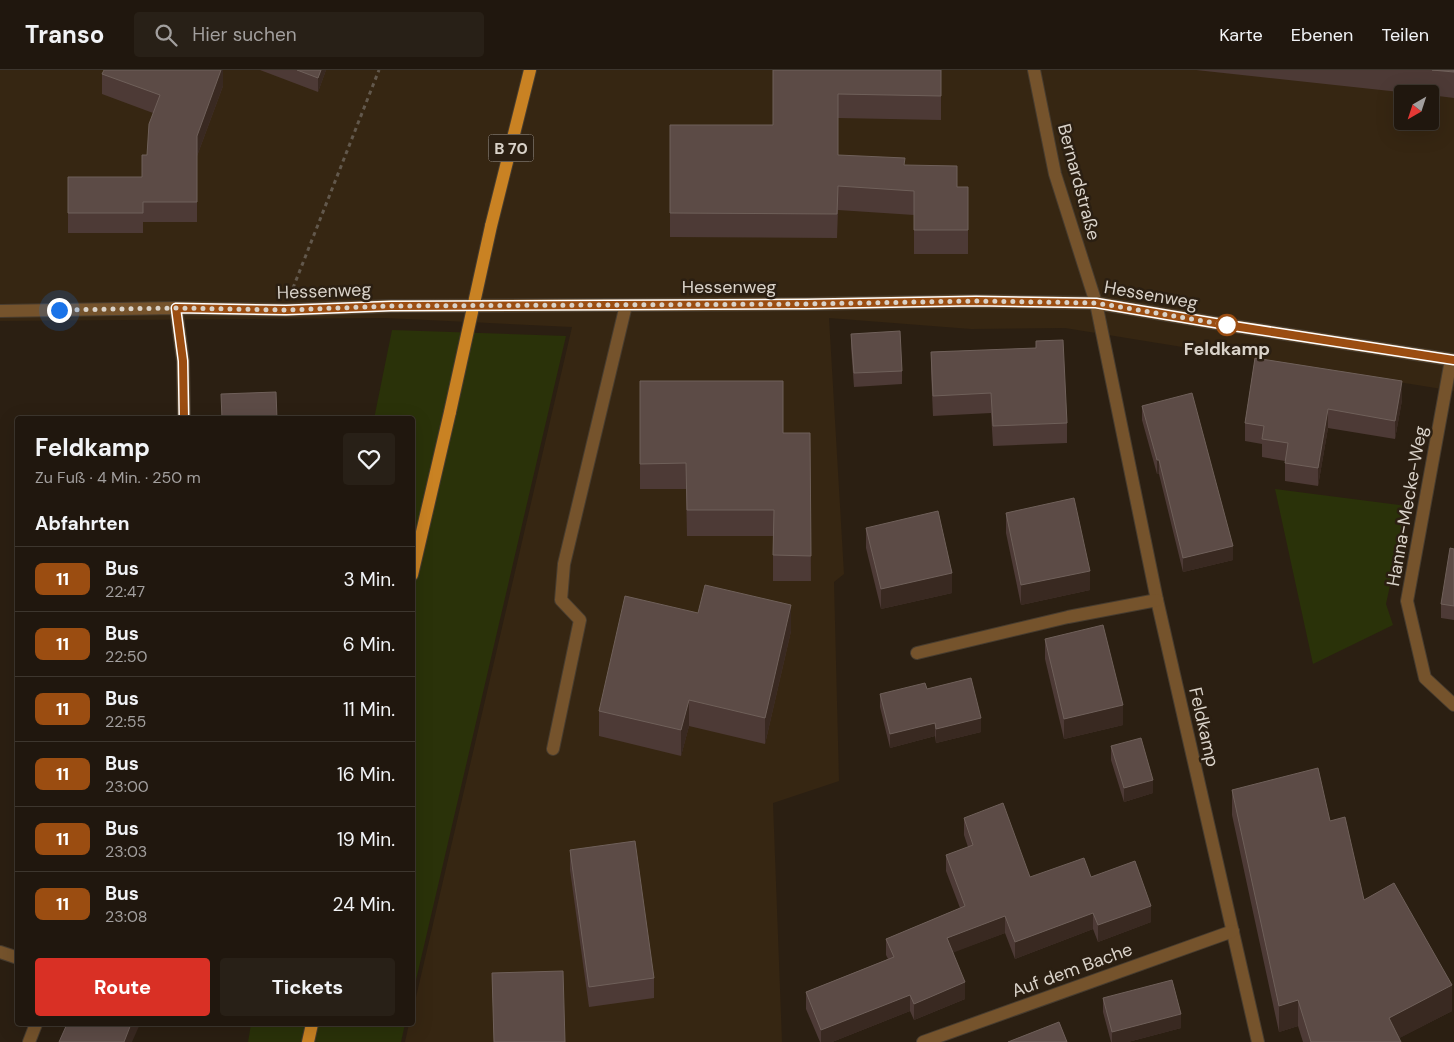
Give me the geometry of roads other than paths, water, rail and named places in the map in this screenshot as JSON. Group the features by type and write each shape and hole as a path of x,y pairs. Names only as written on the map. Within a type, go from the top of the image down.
{"main road":[{"name":"B 70","path":"415,562 491,226 530,70"},
{"path":"308,1042 312,1026"}],"street":[{"name":"Bernardstraße","path":"1034,70 1055,174 1096,303"},
{"name":"Hessenweg","path":"0,311 176,308 286,310 391,306 976,301 1096,303 1453,360"},
{"name":"Feldkamp","path":"1096,303 1157,600 1258,1042"},
{"path":"553,749 580,620 561,600 564,564 626,305"},
{"path":"176,308 183,361 184,416"},
{"name":"Hanna-Mecke-Weg","path":"1453,360 1407,601 1425,678 1454,705"},
{"path":"917,653 1068,617 1157,600"},
{"name":"Auf dem Bache","path":"923,1042 1234,931"},
{"path":"0,952 15,957"},
{"path":"29,1042 35,1026"}],"place":[{"name":"Feldkamp","path":"1227,325"}]}
